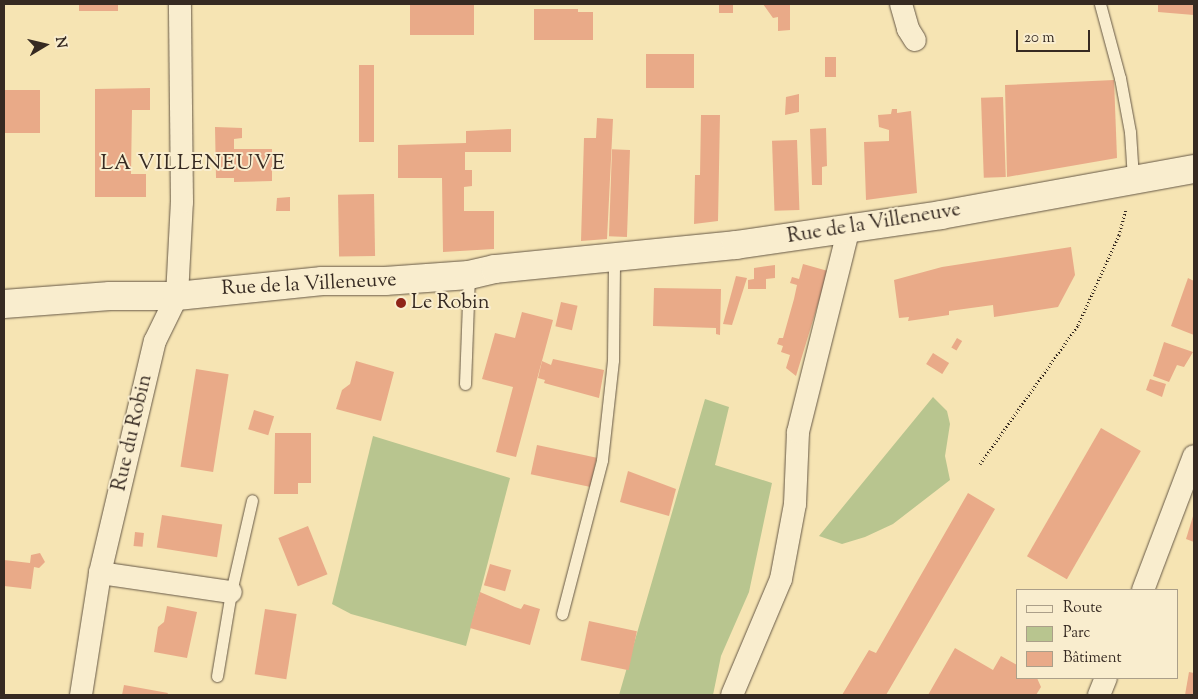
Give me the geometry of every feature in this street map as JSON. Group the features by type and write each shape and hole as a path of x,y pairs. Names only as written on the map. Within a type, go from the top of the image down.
{"main road":[{"name":"Rue de la Villeneuve","path":"4,304 110,296 176,296 275,284 385,281 469,275 494,269 736,245 941,215 1194,169"}],"street":[{"path":"176,296 182,202 180,4"},
{"path":"901,4 908,29 916,40"},
{"path":"732,695 781,579 795,504 798,432 849,228"},
{"name":"Rue du Robin","path":"81,695 100,573 155,341 176,296"},
{"path":"1143,589 1194,456"},
{"path":"100,573 230,592"},
{"path":"1099,695 1106,679"}],"lane":[{"path":"1100,4 1123,96 1133,179"},
{"path":"562,614 602,460 612,360 614,257"},
{"path":"465,384 469,275"},
{"path":"217,676 230,592 252,500"}],"path":[{"path":"980,464 1078,325 1119,235 1133,179"}],"green space":[{"path":"933,397 947,411 950,424 945,456 950,480 893,524 865,537 842,544 819,536"},
{"path":"705,399 729,407 715,465 772,483 749,592 721,656 713,695 619,695"},
{"path":"373,436 510,478 466,646 351,614 332,604"}],"building":[{"path":"79,4 118,4 118,11 79,11"},
{"path":"410,4 474,4 474,35 410,35"},
{"path":"719,4 733,4 733,13 719,13"},
{"path":"763,4 790,4 790,30 778,31 778,17 773,18"},
{"path":"1158,4 1194,4 1194,15 1158,12"},
{"path":"534,9 578,9 578,12 593,12 593,40 534,40"},
{"path":"646,54 694,54 694,88 646,88"},
{"path":"825,57 836,57 836,77 825,77"},
{"path":"359,65 374,65 374,142 359,142"},
{"path":"1114,80 1117,158 1007,177 1005,85"},
{"path":"150,88 150,110 132,110 131,174 146,174 146,197 95,197 95,89"},
{"path":"4,90 40,90 40,133 4,133"},
{"path":"799,94 799,112 785,115 786,97"},
{"path":"1003,97 1006,177 984,178 981,98"},
{"path":"892,109 897,109 897,113 911,111 917,193 866,200 864,142 889,141 889,130 879,127 878,115 891,114"},
{"path":"701,115 720,115 718,221 694,224 695,175 700,175"},
{"path":"597,118 613,119 607,239 581,241 584,138 596,138"},
{"path":"215,127 242,128 242,138 234,139 234,149 272,149 272,181 234,182 234,178 216,178"},
{"path":"826,128 827,166 822,167 822,185 812,185 810,129"},
{"path":"511,129 511,152 465,152 465,170 472,170 472,186 464,187 464,211 494,211 494,249 443,252 442,178 398,178 398,145 466,143 466,131"},
{"path":"797,140 799,210 774,211 772,141"},
{"path":"612,149 630,150 627,237 609,236"},
{"path":"374,194 375,256 339,257 338,195"},
{"path":"290,197 290,211 276,211 277,198"},
{"path":"1071,247 1075,275 1058,307 994,317 993,305 949,311 949,315 908,321 909,317 899,318 894,280 942,267"},
{"path":"803,264 828,271 796,376 786,368 790,355 781,352 783,346 777,344 779,338 783,338 797,285 790,283 792,277 799,279"},
{"path":"775,265 775,278 766,279 766,289 748,289 748,280 754,279 754,268"},
{"path":"736,276 747,278 732,325 723,324"},
{"path":"1188,278 1194,281 1194,335 1171,326"},
{"path":"654,288 721,289 720,335 716,334 716,328 653,326"},
{"path":"561,302 578,306 572,330 555,326"},
{"path":"522,312 553,320 516,457 496,452 513,387 482,379 495,333 515,338"},
{"path":"957,338 962,341 956,351 951,347"},
{"path":"1164,342 1193,352 1184,367 1177,365 1169,382 1153,376"},
{"path":"933,353 949,363 942,374 926,364"},
{"path":"553,359 604,370 599,398 544,383 545,380 538,378 542,361 551,365"},
{"path":"356,361 394,372 381,421 336,409 342,390 350,384"},
{"path":"196,369 229,374 213,472 181,467"},
{"path":"1150,379 1166,384 1162,397 1146,390"},
{"path":"254,410 274,416 268,435 248,429"},
{"path":"1101,428 1141,451 1067,579 1027,556"},
{"path":"275,433 311,433 311,483 298,483 298,494 274,494"},
{"path":"537,445 597,458 590,487 531,474"},
{"path":"628,471 676,489 669,516 620,502"},
{"path":"968,493 995,509 886,695 842,695 869,650 876,653"},
{"path":"1194,513 1194,542 1186,539"},
{"path":"162,515 222,525 217,557 157,548"},
{"path":"308,526 327,574 298,586 278,538"},
{"path":"135,532 144,533 142,547 134,546"},
{"path":"40,553 45,562 39,568 34,567 31,589 4,586 4,560 30,563 31,555"},
{"path":"490,564 511,570 505,591 484,585"},
{"path":"480,592 521,609 524,604 540,609 530,645 470,628"},
{"path":"167,606 197,612 187,658 154,652 158,627 164,622"},
{"path":"265,609 297,614 286,679 255,674"},
{"path":"589,621 637,631 629,670 581,660"},
{"path":"955,648 993,670 1001,656 1016,664 1016,679 1037,679 1041,687 1036,695 928,695"},
{"path":"1189,672 1194,673 1194,695 1185,695"},
{"path":"124,685 168,693 167,695 122,695"}],"place":[{"name":"Le Robin","path":"401,303"}],"district":[{"name":"LA VILLENEUVE","path":"193,164"}]}
